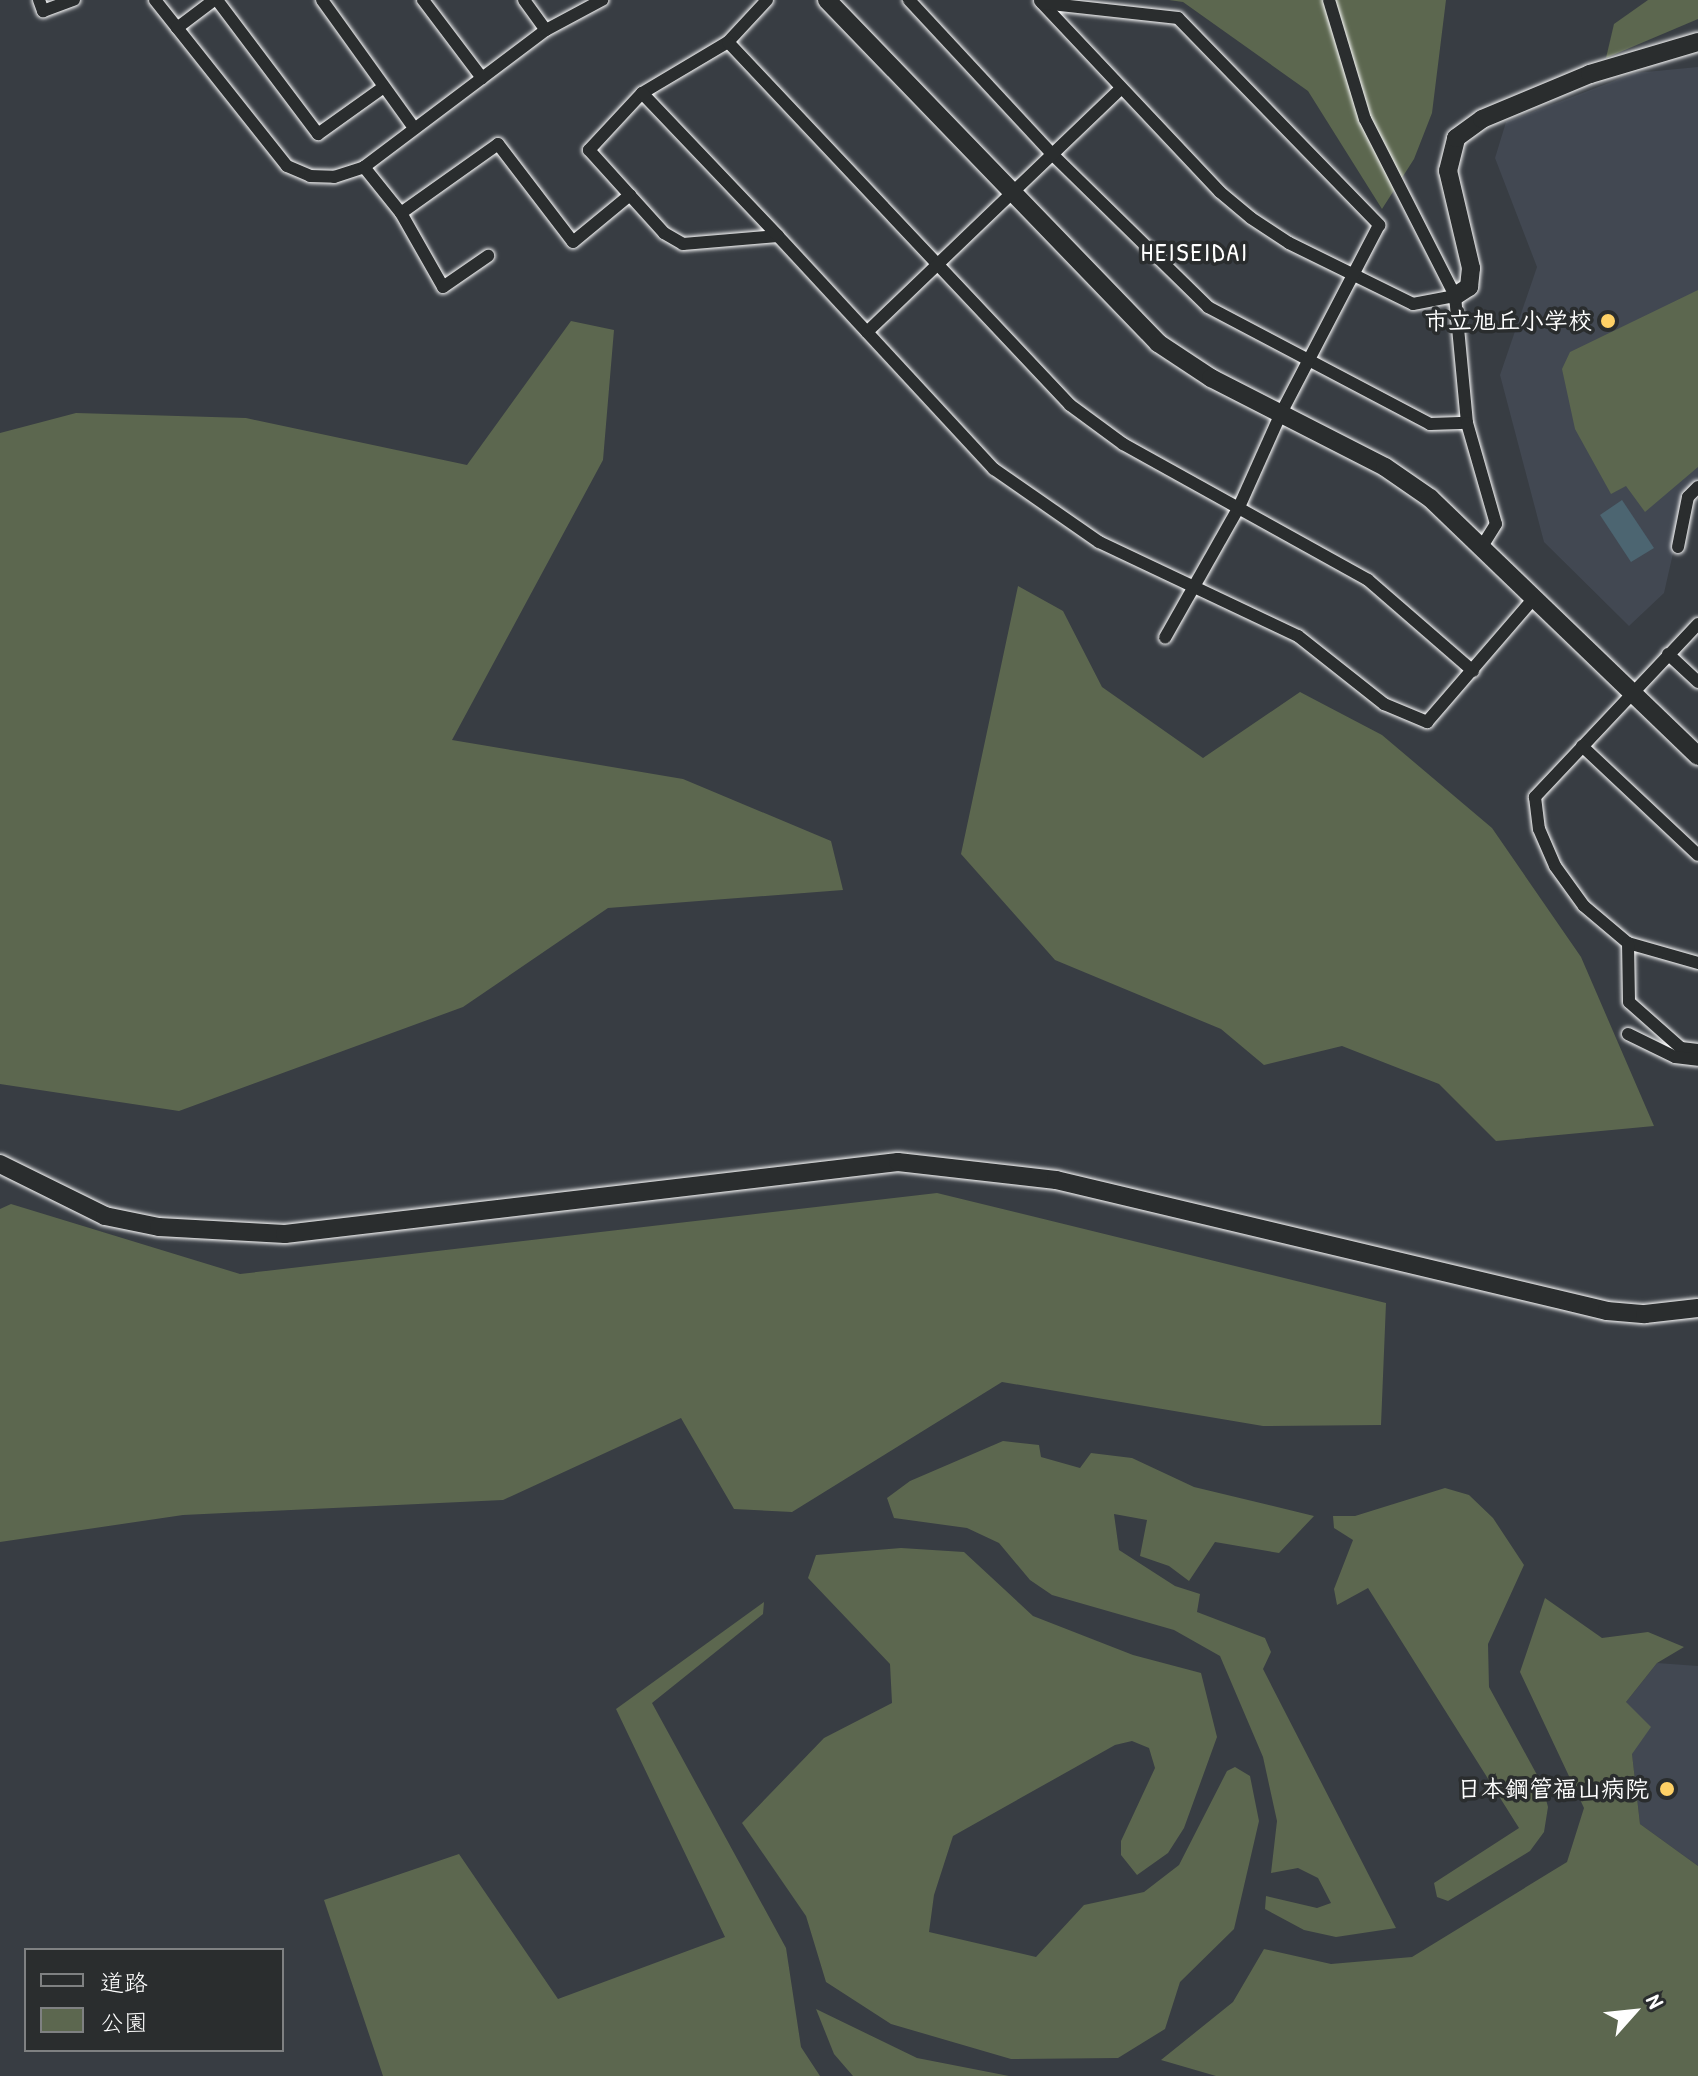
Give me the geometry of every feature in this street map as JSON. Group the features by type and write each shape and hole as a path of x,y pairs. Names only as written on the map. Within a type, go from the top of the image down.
{"street":[{"path":"39,0 43,11 74,0"},
{"path":"155,0 287,166 310,176 334,177 364,167 546,30 602,0"},
{"path":"177,28 216,0 318,134 384,87"},
{"path":"322,0 414,128"},
{"path":"423,0 482,78"},
{"path":"524,0 546,30"},
{"path":"767,0 728,42 642,93 589,150 664,233 683,244 778,236"},
{"path":"827,0 1010,195 1158,343 1211,378 1282,411 1385,467 1430,498 1483,545 1698,756"},
{"path":"909,0 1052,154 1208,307 1430,424 1467,423"},
{"path":"1329,0 1365,119 1455,296 1467,423 1496,524 1483,545"},
{"path":"1041,1 1121,88 1251,218 1413,304 1455,296 1469,287 1471,268 1448,171 1456,138 1482,119 1590,74 1698,42"},
{"path":"1041,1 1178,18 1379,225 1282,411 1239,507 1165,638"},
{"path":"728,42 1070,405 1123,444 1368,580 1473,671"},
{"path":"867,332 1121,88"},
{"path":"642,93 994,469 1099,542 1194,591 1298,636 1384,704 1427,722 1534,598"},
{"path":"401,213 498,144 573,242 630,195"},
{"path":"364,167 401,213 443,287 488,256"},
{"path":"1678,547 1688,497 1698,487"},
{"path":"1698,624 1535,797 1539,829 1555,866 1584,906 1628,943 1698,963"},
{"path":"1668,654 1698,682"},
{"path":"1582,746 1698,855"},
{"path":"1628,943 1629,1002 1681,1048 1698,1050"},
{"path":"1628,1034 1675,1057 1698,1060"},
{"path":"0,1164 105,1216 159,1227 285,1234 898,1162 1056,1180 1607,1311 1645,1314 1698,1308"}],"shaded area":[{"name":"市立旭丘小学校","path":"1698,67 1698,481 1687,492 1664,593 1629,626 1544,542 1500,375 1537,267 1495,158 1506,122 1635,73"},
{"name":"日本鋼管福山病院","path":"1657,1663 1698,1666 1698,1866 1640,1824 1626,1702"}],"green space":[{"path":"1169,0 1446,0 1432,113 1414,159 1382,209 1308,91 1183,2"},
{"path":"1648,0 1698,0 1698,19 1606,58 1614,24"},
{"path":"1698,290 1698,467 1645,512 1626,486 1611,494 1575,429 1562,369 1570,352"},
{"path":"571,321 614,330 603,460 452,740 683,779 831,841 843,890 608,908 463,1007 179,1111 0,1084 0,433 76,413 246,418 467,465"},
{"path":"1018,586 1063,611 1102,687 1203,758 1300,692 1382,735 1492,828 1581,957 1654,1126 1496,1141 1439,1084 1342,1046 1264,1065 1221,1029 1055,960 961,854"},
{"path":"937,1193 1386,1303 1381,1425 1263,1426 1002,1382 792,1512 734,1509 681,1418 503,1500 183,1515 0,1542 0,1209 11,1204 240,1274"},
{"path":"1003,1441 1039,1445 1041,1457 1080,1468 1091,1453 1132,1458 1194,1487 1314,1516 1279,1553 1215,1542 1189,1581 1169,1566 1140,1556 1147,1520 1114,1514 1119,1550 1175,1586 1200,1594 1197,1612 1265,1638 1271,1652 1263,1669 1396,1928 1336,1937 1304,1930 1265,1909 1266,1896 1317,1908 1331,1903 1318,1878 1298,1868 1271,1873 1277,1821 1263,1757 1220,1656 1174,1630 1052,1595 1030,1580 999,1543 967,1528 894,1518 887,1498 910,1481"},
{"path":"1445,1488 1469,1495 1493,1518 1524,1565 1488,1644 1489,1687 1542,1784 1548,1807 1544,1832 1530,1851 1448,1901 1437,1897 1434,1883 1519,1828 1368,1588 1337,1605 1334,1589 1353,1540 1334,1528 1333,1516 1355,1516"},
{"path":"901,1548 964,1552 1033,1616 1133,1655 1201,1673 1217,1737 1184,1828 1168,1853 1137,1875 1121,1855 1121,1841 1155,1768 1149,1748 1132,1741 1115,1745 953,1836 934,1895 929,1932 1036,1957 1084,1905 1144,1892 1179,1865 1227,1771 1235,1767 1250,1776 1259,1821 1234,1929 1180,1982 1165,2029 1118,2058 1011,2059 891,2024 826,1982 806,1916 742,1823 824,1738 892,1703 890,1664 808,1578 816,1555"},
{"path":"1545,1598 1602,1638 1648,1632 1684,1647 1657,1663 1626,1702 1651,1727 1632,1754 1640,1824 1698,1866 1698,2076 1216,2076 1161,2060 1233,2002 1264,1949 1331,1964 1412,1957 1567,1862 1584,1808 1520,1672"},
{"path":"764,1602 763,1614 652,1703 786,1948 801,2047 820,2076 383,2076 324,1900 459,1854 558,1999 725,1937 616,1709"},
{"path":"816,2009 917,2058 1009,2076 853,2076 834,2054"}],"water":[{"path":"1622,500 1654,548 1631,562 1600,515"}],"place":[{"name":"市立旭丘小学校","path":"1608,321"},
{"name":"日本鋼管福山病院","path":"1667,1789"}],"district":[{"name":"HEISEIDAI","path":"1195,252"}]}
